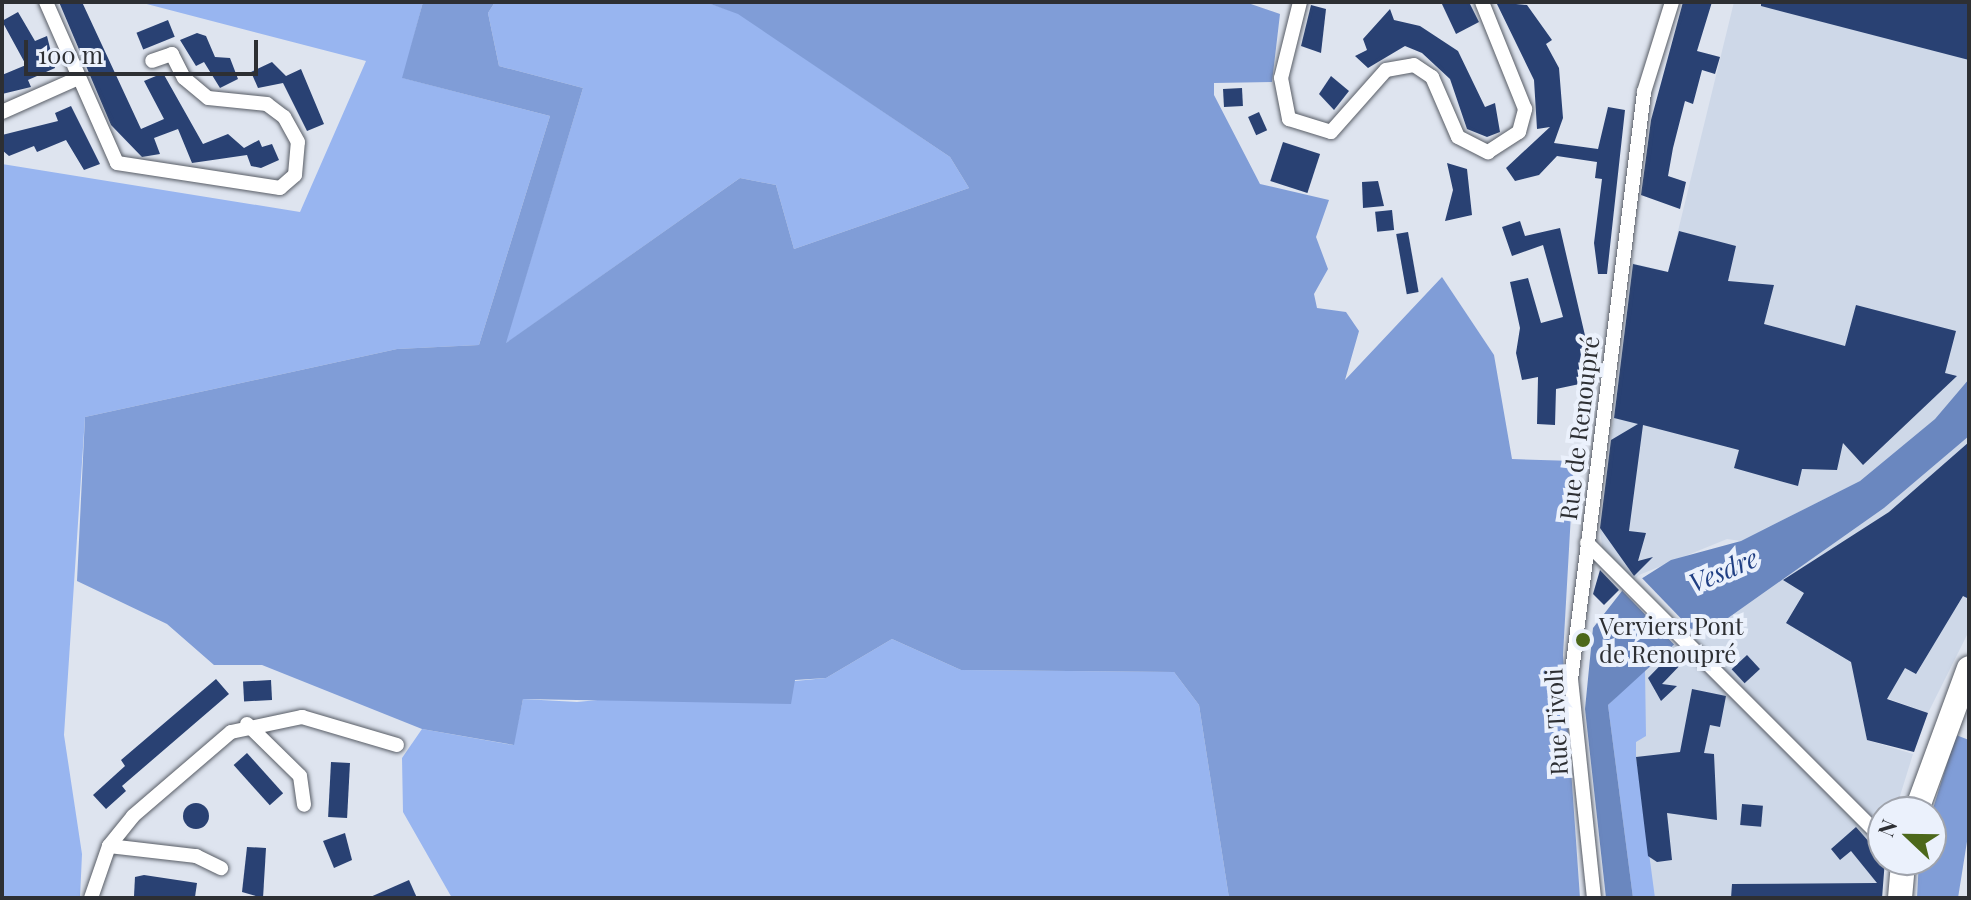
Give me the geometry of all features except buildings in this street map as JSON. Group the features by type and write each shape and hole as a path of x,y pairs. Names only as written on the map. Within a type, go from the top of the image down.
{"main road":[{"path":"1922,796 1969,668"},
{"path":"1900,898 1902,876"}],"street":[{"path":"46,2 74,80 117,163 130,170 280,188 295,175 298,142 284,117 267,104 208,98 184,78 172,54 152,61"},
{"path":"1300,2 1281,78 1289,119 1331,132 1386,70 1414,65 1432,77 1458,137 1488,152 1519,132 1525,109 1482,2"},
{"name":"Rue de Renoupré","path":"1672,2 1644,92 1587,543 1867,823"},
{"path":"2,112 74,80"},
{"name":"Rue Tivoli","path":"1587,543 1571,680 1594,898"},
{"path":"91,898 109,846 209,749 247,724 302,717 397,745"},
{"path":"247,724 300,776 304,805"},
{"path":"109,846 196,856 221,868"}],"shaded area":[{"path":"139,2 423,2 403,78 550,116 479,345 397,349 85,417 64,735 82,854 80,898 2,898 2,164 300,212 366,61"},
{"path":"423,2 495,2 488,13 499,66 583,88 506,343 740,178 776,185 794,249 969,188 950,157 738,14 705,2 1245,2 1280,14 1272,82 1214,83 1214,95 1260,184 1329,200 1316,237 1328,269 1314,294 1317,308 1346,312 1359,331 1345,380 1442,277 1494,355 1512,459 1574,461 1563,655 1580,898 1229,898 1199,705 1174,672 961,670 892,639 826,678 795,680 791,704 523,699 514,745 422,729 262,665 214,665 167,624 77,581 85,417 397,349 479,345 550,116 402,78"},
{"path":"495,2 705,2 738,13 950,157 969,188 794,249 776,185 740,178 505,344 583,88 499,66 488,13"},
{"path":"1734,2 1969,2 1969,379 1935,419 1860,481 1741,541 1727,539 1639,575 1691,629 1721,623 1884,508 1969,436 1969,631 1928,713 1856,687 1867,740 1913,754 1900,796 1867,796 1867,876 1883,876 1883,898 1633,898 1608,705 1673,645 1604,569 1600,527 1632,263 1668,272"},
{"path":"892,639 961,670 1174,672 1199,705 1229,898 452,898 403,812 402,758 422,729 513,745 523,699 577,702 826,678"},
{"path":"1645,669 1646,736 1636,742 1636,756 1655,898 1633,898 1608,705"},
{"path":"1956,735 1969,740 1969,829 1958,898 1917,898 1918,876 1947,876 1947,796 1937,796"}],"water":[{"name":"Vesdre","path":"1969,379 1969,436 1884,508 1721,623 1691,629 1608,705 1633,898 1606,898 1585,709 1593,628 1622,591 1671,560 1741,541 1860,481 1935,419"}],"pier":[{"path":"1639,575 1691,629 1675,645 1622,591"}],"place":[{"name":"Verviers Pont de Renoupré","path":"1583,640"}]}
